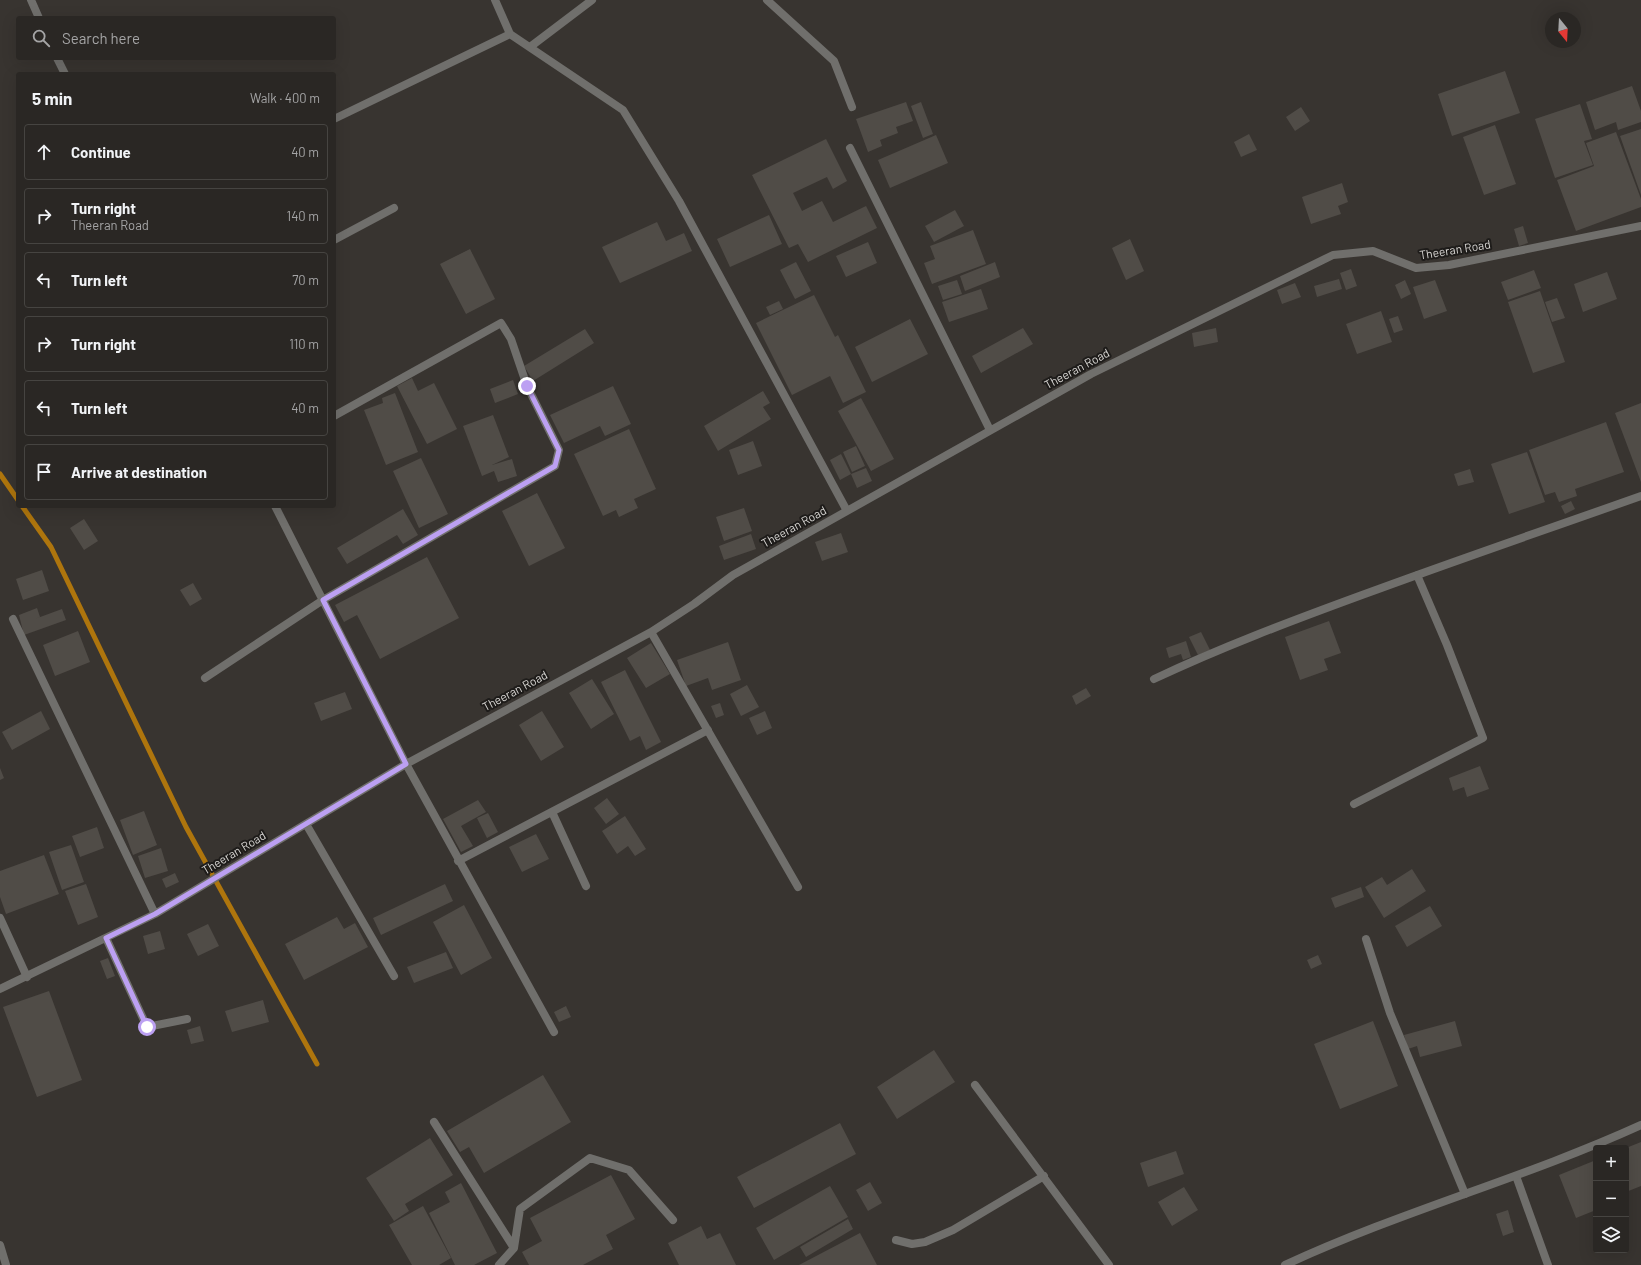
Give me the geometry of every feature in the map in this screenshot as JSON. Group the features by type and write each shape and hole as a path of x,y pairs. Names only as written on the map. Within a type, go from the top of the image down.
{"street":[{"path":"31,0 38,16"},
{"path":"495,0 510,34 623,110 679,201 847,511"},
{"path":"530,47 592,0"},
{"path":"767,0 834,60 852,107"},
{"path":"336,118 510,34"},
{"path":"58,60 64,72"},
{"path":"850,148 990,430"},
{"path":"336,239 394,208"},
{"name":"Theeran Road","path":"0,990 155,914 406,764 651,632 694,604 733,575 1090,374 1333,255 1373,251 1416,268 1422,268 1449,265 1641,226"},
{"path":"205,678 323,600 555,466 559,450 527,386 511,339 501,324 336,415"},
{"path":"1154,679 1203,656 1255,635 1417,575 1641,496"},
{"path":"276,508 406,764 458,861 554,1032"},
{"path":"1354,804 1484,738 1417,575"},
{"path":"13,619 155,914"},
{"path":"651,632 798,886"},
{"path":"458,861 708,730"},
{"path":"552,812 586,886"},
{"path":"306,824 394,976"},
{"path":"0,918 27,977"},
{"path":"106,938 147,1027 187,1019"},
{"path":"1366,939 1390,1013 1465,1194"},
{"path":"975,1085 1109,1265"},
{"path":"434,1122 514,1248"},
{"path":"1286,1265 1331,1244 1594,1147 1641,1126"},
{"path":"499,1265 514,1248 520,1208 590,1158 628,1170 673,1220"},
{"path":"896,1240 912,1244 926,1242 953,1230 1044,1176"},
{"path":"1516,1176 1548,1265"},
{"path":"0,1245 6,1265"}],"building":[{"path":"1505,71 1520,113 1452,136 1438,94"},
{"path":"1632,86 1641,111 1641,122 1618,130 1616,122 1595,130 1586,102"},
{"path":"906,102 913,121 896,127 898,133 880,140 882,146 868,152 856,119"},
{"path":"921,102 933,134 923,138 911,106"},
{"path":"1580,104 1592,139 1584,141 1593,165 1555,178 1535,119"},
{"path":"1301,107 1310,121 1295,131 1286,117"},
{"path":"1495,125 1516,184 1484,195 1463,137"},
{"path":"1641,129 1641,195 1620,136"},
{"path":"1616,132 1641,199 1641,207 1576,231 1557,180 1594,166 1586,143"},
{"path":"1249,134 1257,150 1241,157 1234,142"},
{"path":"936,135 948,163 890,188 878,160"},
{"path":"826,139 847,181 833,189 827,177 793,193 802,211 822,201 833,222 866,206 877,228 808,262 798,244 789,248 752,175"},
{"path":"1342,183 1348,202 1338,206 1341,214 1311,224 1302,197"},
{"path":"955,210 964,226 934,242 925,226"},
{"path":"769,215 782,244 730,267 717,239"},
{"path":"657,222 666,241 684,233 692,251 620,283 602,247"},
{"path":"1523,226 1528,243 1519,246 1514,229"},
{"path":"973,230 986,264 932,284 924,263 935,259 930,246"},
{"path":"1130,239 1144,271 1126,280 1112,248"},
{"path":"868,242 877,263 846,277 836,256"},
{"path":"470,249 495,299 466,314 440,264"},
{"path":"796,262 811,291 795,299 780,270"},
{"path":"995,262 1000,277 965,291 960,276"},
{"path":"1351,269 1357,286 1346,290 1340,273"},
{"path":"1534,270 1541,288 1508,300 1501,282"},
{"path":"1607,272 1617,299 1583,312 1574,284"},
{"path":"1339,279 1342,289 1317,297 1314,286"},
{"path":"957,280 962,294 943,300 938,286"},
{"path":"1405,280 1411,294 1401,299 1395,285"},
{"path":"1435,280 1447,311 1424,319 1413,287"},
{"path":"1295,283 1301,297 1282,304 1277,290"},
{"path":"981,289 988,309 949,322 942,302"},
{"path":"1540,291 1565,362 1533,373 1508,302"},
{"path":"814,295 835,337 838,335 866,392 843,403 830,376 792,395 756,323"},
{"path":"1557,298 1565,318 1552,322 1545,302"},
{"path":"779,301 783,309 770,315 766,307"},
{"path":"1381,311 1392,342 1357,354 1346,324"},
{"path":"1398,316 1403,330 1394,333 1389,319"},
{"path":"910,319 928,354 872,382 855,347"},
{"path":"1023,328 1033,344 981,373 972,356"},
{"path":"1216,328 1218,342 1194,347 1192,333"},
{"path":"585,329 594,343 533,381 524,366"},
{"path":"412,378 418,391 434,383 457,429 427,444 397,386"},
{"path":"513,380 518,394 495,403 490,389"},
{"path":"613,386 631,424 605,436 600,426 564,443 550,415"},
{"path":"763,391 770,403 763,407 771,419 718,451 704,426"},
{"path":"395,393 418,452 386,465 364,410 383,403 382,398"},
{"path":"861,398 894,459 871,471 838,411"},
{"path":"1641,403 1641,482 1615,413"},
{"path":"493,415 509,457 492,465 512,459 517,476 498,482 494,471 482,476 463,426"},
{"path":"1606,422 1624,472 1575,489 1577,496 1559,502 1555,492 1545,495 1529,450"},
{"path":"629,429 656,489 634,499 638,508 619,517 616,510 603,516 574,454"},
{"path":"753,441 762,466 738,475 729,450"},
{"path":"856,446 865,466 852,472 843,452"},
{"path":"1527,452 1545,502 1509,514 1491,464"},
{"path":"841,454 851,474 840,480 830,460"},
{"path":"421,458 448,514 419,528 393,471"},
{"path":"866,468 872,481 857,488 851,474"},
{"path":"1470,469 1474,482 1458,486 1454,474"},
{"path":"537,493 565,548 529,566 502,511"},
{"path":"1571,501 1575,509 1565,514 1561,506"},
{"path":"744,508 752,531 724,541 716,517"},
{"path":"403,509 418,535 403,544 397,535 347,564 337,548"},
{"path":"84,519 98,541 84,550 70,528"},
{"path":"841,533 848,552 822,561 815,542"},
{"path":"751,534 756,549 724,560 719,546"},
{"path":"427,557 459,618 380,659 357,615 344,622 335,605"},
{"path":"42,570 49,591 23,600 16,579"},
{"path":"193,583 202,599 190,606 180,590"},
{"path":"37,608 40,617 32,620 62,609 66,620 24,635 19,615"},
{"path":"1329,621 1341,653 1324,659 1328,670 1300,680 1285,637"},
{"path":"78,631 90,662 55,676 43,645"},
{"path":"1201,632 1210,650 1198,655 1189,637"},
{"path":"1186,641 1191,657 1183,660 1181,654 1169,658 1166,648"},
{"path":"728,642 741,680 712,690 708,678 686,686 677,660"},
{"path":"651,643 670,674 646,688 627,658"},
{"path":"625,670 661,742 646,750 640,736 630,741 601,682"},
{"path":"592,679 614,714 591,729 569,693"},
{"path":"747,685 759,707 741,716 730,694"},
{"path":"1086,688 1091,696 1076,705 1072,696"},
{"path":"345,692 352,709 321,721 314,703"},
{"path":"720,703 724,715 716,718 711,706"},
{"path":"41,711 50,729 12,750 2,732"},
{"path":"542,711 564,747 541,761 519,725"},
{"path":"765,711 772,728 757,735 749,718"},
{"path":"1480,766 1489,789 1467,797 1464,787 1453,791 1449,778"},
{"path":"0,768 4,778 0,780"},
{"path":"607,798 619,814 606,824 594,808"},
{"path":"478,800 486,812 461,826 473,846 461,852 443,819"},
{"path":"144,811 157,845 133,855 120,820"},
{"path":"488,813 498,832 487,838 477,818"},
{"path":"625,816 646,849 635,856 628,846 617,854 602,831"},
{"path":"97,827 104,848 80,857 72,836"},
{"path":"536,834 549,859 522,872 509,847"},
{"path":"71,845 84,882 62,890 49,852"},
{"path":"161,848 168,871 145,878 138,856"},
{"path":"44,855 59,894 6,914 0,897 0,871"},
{"path":"1412,869 1426,891 1384,918 1365,887 1382,877 1387,885"},
{"path":"175,873 179,882 166,888 162,879"},
{"path":"86,884 98,917 78,925 65,891"},
{"path":"445,884 453,901 381,935 373,918"},
{"path":"1361,887 1364,897 1335,908 1331,898"},
{"path":"464,905 492,958 461,975 433,922"},
{"path":"1430,906 1442,926 1407,947 1395,926"},
{"path":"337,917 344,929 355,923 368,947 304,980 285,944"},
{"path":"208,924 219,946 198,956 187,934"},
{"path":"160,931 165,949 148,954 143,936"},
{"path":"446,952 453,968 414,983 407,967"},
{"path":"1318,955 1322,964 1311,969 1307,960"},
{"path":"108,958 115,976 107,979 100,961"},
{"path":"49,991 82,1080 37,1097 3,1007"},
{"path":"263,1000 269,1022 232,1032 225,1011"},
{"path":"566,1006 571,1017 559,1022 554,1012"},
{"path":"1373,1021 1398,1086 1340,1109 1314,1044"},
{"path":"1455,1021 1462,1046 1420,1057 1417,1046 1408,1049 1404,1035"},
{"path":"200,1026 204,1041 191,1044 187,1030"},
{"path":"934,1050 955,1082 897,1119 877,1087"},
{"path":"543,1075 571,1122 484,1173 469,1147 460,1152 447,1131"},
{"path":"840,1123 856,1154 754,1208 737,1177"},
{"path":"430,1138 453,1175 405,1204 409,1211 394,1221 366,1178"},
{"path":"1641,1142 1641,1186 1629,1191 1629,1181 1629,1147"},
{"path":"1176,1151 1184,1174 1148,1187 1140,1163"},
{"path":"1593,1161 1593,1211 1576,1218 1559,1175"},
{"path":"611,1175 635,1219 606,1235 613,1249 583,1265 529,1265 522,1252 542,1241 530,1218"},
{"path":"870,1182 882,1203 868,1211 856,1190"},
{"path":"461,1183 497,1253 474,1265 455,1265 429,1213 450,1202 445,1192"},
{"path":"830,1186 848,1217 774,1260 756,1228"},
{"path":"1184,1187 1198,1210 1172,1226 1158,1202"},
{"path":"423,1206 451,1258 439,1265 412,1265 389,1225"},
{"path":"1508,1210 1514,1232 1503,1236 1496,1214"},
{"path":"848,1219 853,1229 806,1257 800,1247"},
{"path":"701,1226 707,1239 720,1233 736,1265 679,1265 668,1243"},
{"path":"860,1233 877,1265 799,1265"}],"waterway":[{"path":"0,474 16,497"},
{"path":"23,508 51,547 186,827 317,1064"}],"route":[{"path":"147,1027 106,938 155,914 406,764 323,600 555,466 559,450 527,386"}]}
